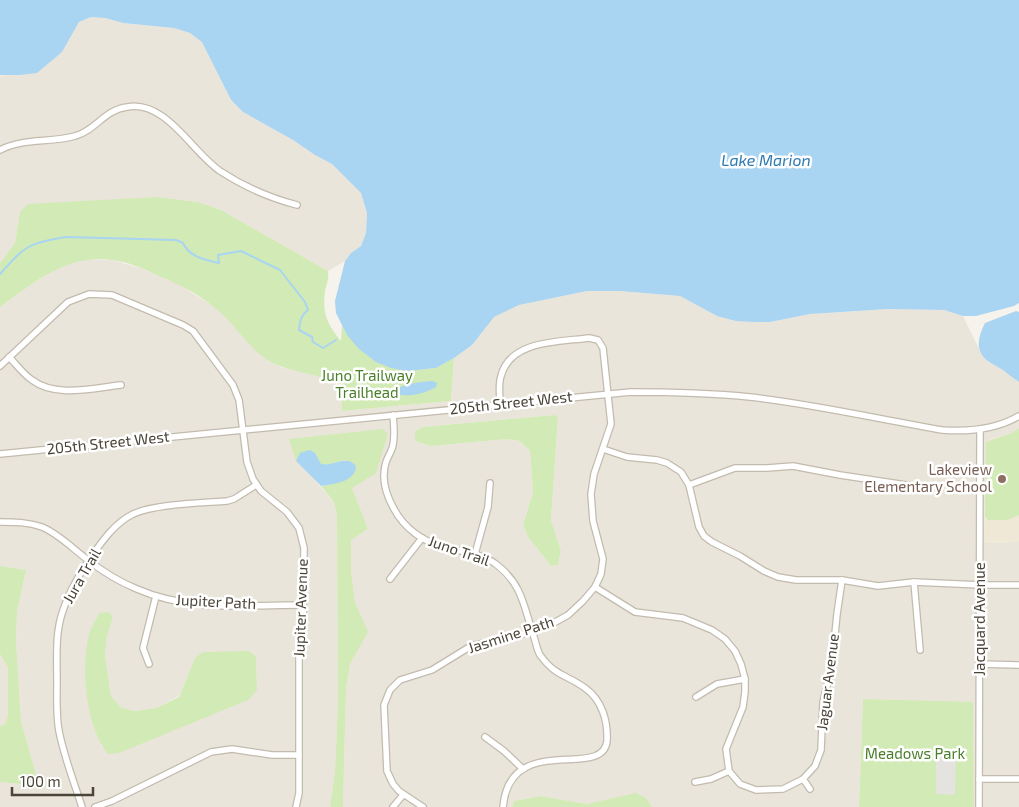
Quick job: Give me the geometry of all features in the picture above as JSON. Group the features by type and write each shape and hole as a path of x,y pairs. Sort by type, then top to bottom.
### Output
{"street":[{"path":"0,150 14,144 80,135 111,112 127,107 144,107 161,114 202,156 222,172 272,197 297,205"},
{"name":"Jupiter Avenue","path":"0,366 68,302 89,294 112,295 183,325 192,332 233,385 239,400 247,462 256,485 266,497 287,512 299,528 304,548 303,630 299,651 299,793 296,807"},
{"name":"Jasmine Path","path":"423,807 403,795 393,784 386,766 384,705 390,690 400,680 432,670 471,646 532,632 550,625 568,615 584,602 595,587 601,574 603,559 593,521 591,494 594,474 611,424 603,348 598,340 589,338 533,346 516,354 507,363 501,375 499,386 500,404"},
{"path":"9,357 32,380 50,389 65,391 121,385"},
{"name":"205th Street West","path":"0,454 608,393 705,393 750,397 961,432 980,430 1007,423 1019,416"},
{"name":"Juno Trail","path":"393,415 394,438 384,472 386,490 394,510 422,538 442,547 475,554 496,564 513,580 523,598 539,653 560,676 585,688 599,703 605,718 607,740 604,750 596,757 542,761 523,769"},
{"name":"Jacquard Avenue","path":"979,807 980,430"},
{"path":"603,449 627,457 667,463 681,472 689,485 699,527 704,536 764,571 778,577 796,580 842,580 878,586 914,582 1019,585"},
{"path":"689,485 735,468 793,466 926,488"},
{"path":"475,554 488,507 490,483"},
{"name":"Jura Trail","path":"82,807 58,728 57,644 66,602 88,561 113,528 134,514 154,508 227,501 256,485"},
{"name":"Jupiter Path","path":"0,522 30,523 46,528 60,537 88,561 120,581 156,596 178,602 201,604 303,605"},
{"path":"390,579 422,538"},
{"name":"Jaguar Avenue","path":"729,771 740,784 756,790 783,789 803,779 815,766 821,750 823,702 832,665 836,614 842,580"},
{"path":"914,582 920,650"},
{"path":"595,587 635,612 683,618 712,630 725,639 741,664 745,680 745,692 743,707 726,749 729,771 711,779 695,782"},
{"path":"149,664 142,648 156,596"},
{"path":"980,664 1019,665"},
{"path":"696,697 717,684 745,680"},
{"path":"485,737 504,751 523,769 509,784 503,807"},
{"path":"95,807 112,801 211,752 232,749 272,755 299,755"},
{"path":"803,779 810,789"},
{"path":"979,779 1019,779"},
{"path":"393,807 403,795"}],"shaded area":[{"path":"91,17 105,18 123,23 174,28 190,33 203,42 231,101 243,112 332,164 361,193 367,213 366,233 361,246 351,253 345,261 328,271 221,210 198,202 157,197 94,202 20,213 15,243 0,263 0,75 2,76 62,52 79,22"},
{"path":"87,259 113,260 143,269 178,284 215,307 265,358 283,368 329,378 342,384 342,411 451,401 454,358 472,345 493,317 519,305 587,291 620,291 680,296 717,316 755,322 770,322 810,314 888,309 944,310 963,316 982,355 989,363 1001,368 1019,382 1019,428 1012,433 990,439 986,442 984,543 1019,542 1019,807 974,807 973,703 863,699 859,807 652,807 646,798 586,804 540,796 514,801 512,807 343,807 346,689 350,664 367,632 355,602 351,571 351,540 368,529 352,488 308,474 334,502 337,515 338,702 335,771 330,807 0,807 0,782 31,785 37,778 21,721 16,640 17,612 26,570 0,566 0,307 27,287 60,267","holes":["555,415 558,419 551,520 561,551 558,565 551,566 528,537 523,525 533,492 530,451 520,441 506,439 431,446 415,441 415,431 423,427","99,613 113,618 107,636 105,655 111,696 122,708 135,711 156,708 179,696 195,659 249,651 256,656 257,690 102,747 86,657 90,632"]},
{"name":"Lakeview Elementary School","path":"1019,428 1019,542 984,543 986,442 989,439 1012,433"},
{"path":"0,654 8,668 8,715 5,724 0,726"},
{"path":"956,754 955,795 936,794 936,755"}],"green space":[{"name":"Juno Trailway Trailhead","path":"157,197 198,202 221,210 328,271 324,299 325,312 329,324 341,341 342,325 347,335 407,371 436,368 454,358 451,401 342,411 342,384 275,364 259,354 222,314 202,298 148,271 118,261 96,259 66,265 39,280 0,307 0,263 15,243 20,212 28,204"},
{"path":"555,415 558,418 551,520 561,551 558,565 551,566 528,537 523,525 533,492 530,451 520,441 507,439 431,446 415,441 415,431 423,427"},
{"name":"Lakeview Elementary School","path":"1019,428 1019,515 1007,520 988,520 985,516 986,442 1012,433"},
{"path":"383,429 388,434 376,473 352,488 368,529 351,540 351,571 355,602 368,632 350,664 346,689 343,807 330,807 335,771 338,702 337,515 334,502 321,486 343,481 353,463 345,460 325,465 321,464 316,457 300,453 296,461 289,439"},
{"path":"0,566 26,570 17,612 16,640 21,721 37,778 31,785 0,782 0,726 5,724 8,715 8,668 0,654"},
{"path":"109,612 113,618 107,636 105,655 111,696 122,708 135,711 156,708 179,697 195,658 203,652 249,651 256,656 257,690 248,700 119,753 108,754 100,742 90,713 85,680 85,663 91,629 99,613"},
{"name":"Meadows Park","path":"863,699 973,702 974,807 859,807"},
{"path":"636,793 646,798 652,807 512,807 514,801 540,796 587,804"}],"water":[{"name":"Lake Marion","path":"0,0 1019,0 1019,303 976,316 963,316 944,310 888,309 810,314 770,322 755,322 736,321 717,316 680,296 620,291 587,291 519,305 494,317 472,345 436,368 407,371 391,368 376,362 359,349 347,335 336,313 335,301 345,261 351,253 361,246 366,233 367,213 361,193 332,164 243,112 231,100 202,42 190,33 174,28 123,23 105,18 91,17 79,22 62,52 37,73 0,75"},
{"path":"1016,311 1019,312 1019,382 984,358 979,349 979,339 985,323"},
{"path":"432,381 437,383 436,387 427,391 412,395 397,394 396,389 400,387"},
{"path":"310,450 315,453 321,464 348,461 356,466 355,471 348,479 321,486 296,461 300,453"}],"waterway":[{"path":"0,274 28,247 43,241 66,237 176,240 183,243 189,252 194,255 219,263 218,255 241,251 280,270 305,302 308,310 301,318 299,330 312,337 313,342 323,348 336,340"}],"place":[{"name":"Lakeview Elementary School","path":"1002,479"}]}
